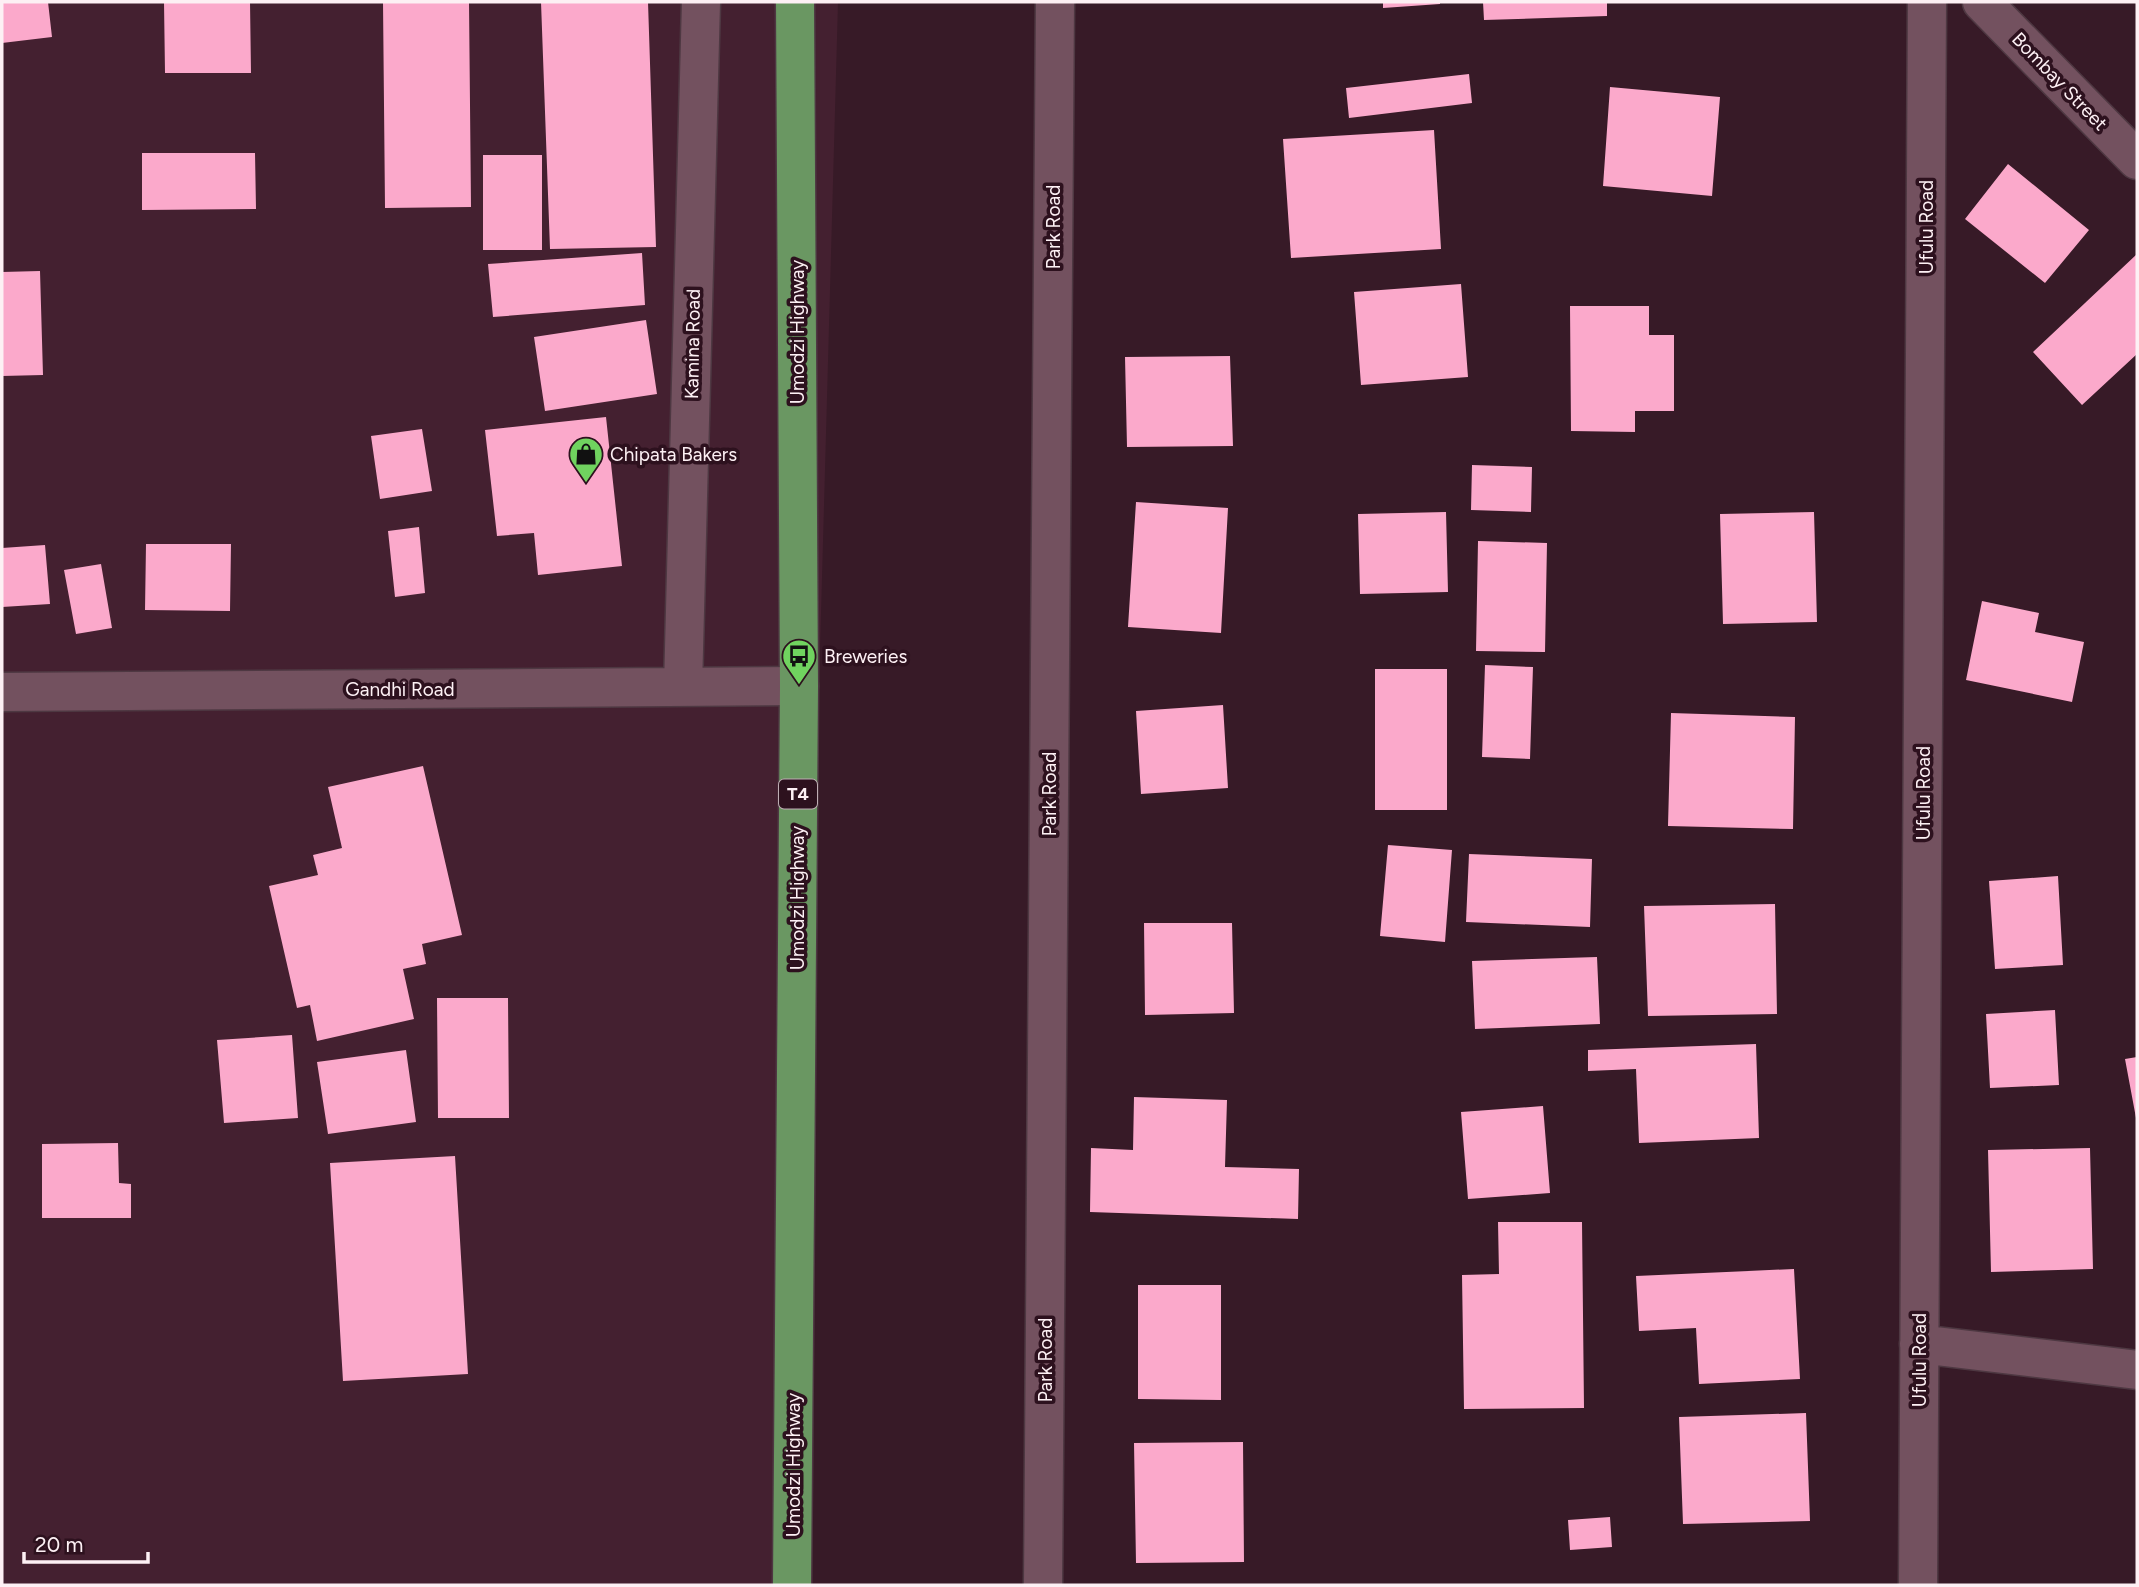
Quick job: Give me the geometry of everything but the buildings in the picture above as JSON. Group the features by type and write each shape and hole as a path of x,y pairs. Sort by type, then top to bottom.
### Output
{"highway":[{"name":"Umodzi Highway","path":"792,1585 799,686 795,2"}],"street":[{"name":"Kamina Road","path":"683,687 701,2"},
{"name":"Park Road","path":"1043,1585 1055,2"},
{"name":"Ufulu Road","path":"1918,1585 1927,2"},
{"name":"Bombay Street","path":"1982,2 2137,160"},
{"name":"Gandhi Road","path":"2,692 799,686"},
{"path":"1919,1344 2137,1370"}],"shaded area":[{"path":"2,2 838,2 794,1585 2,1585"}],"place":[{"name":"Chipata Bakers","path":"586,484"},
{"name":"Breweries","path":"799,686"}]}
